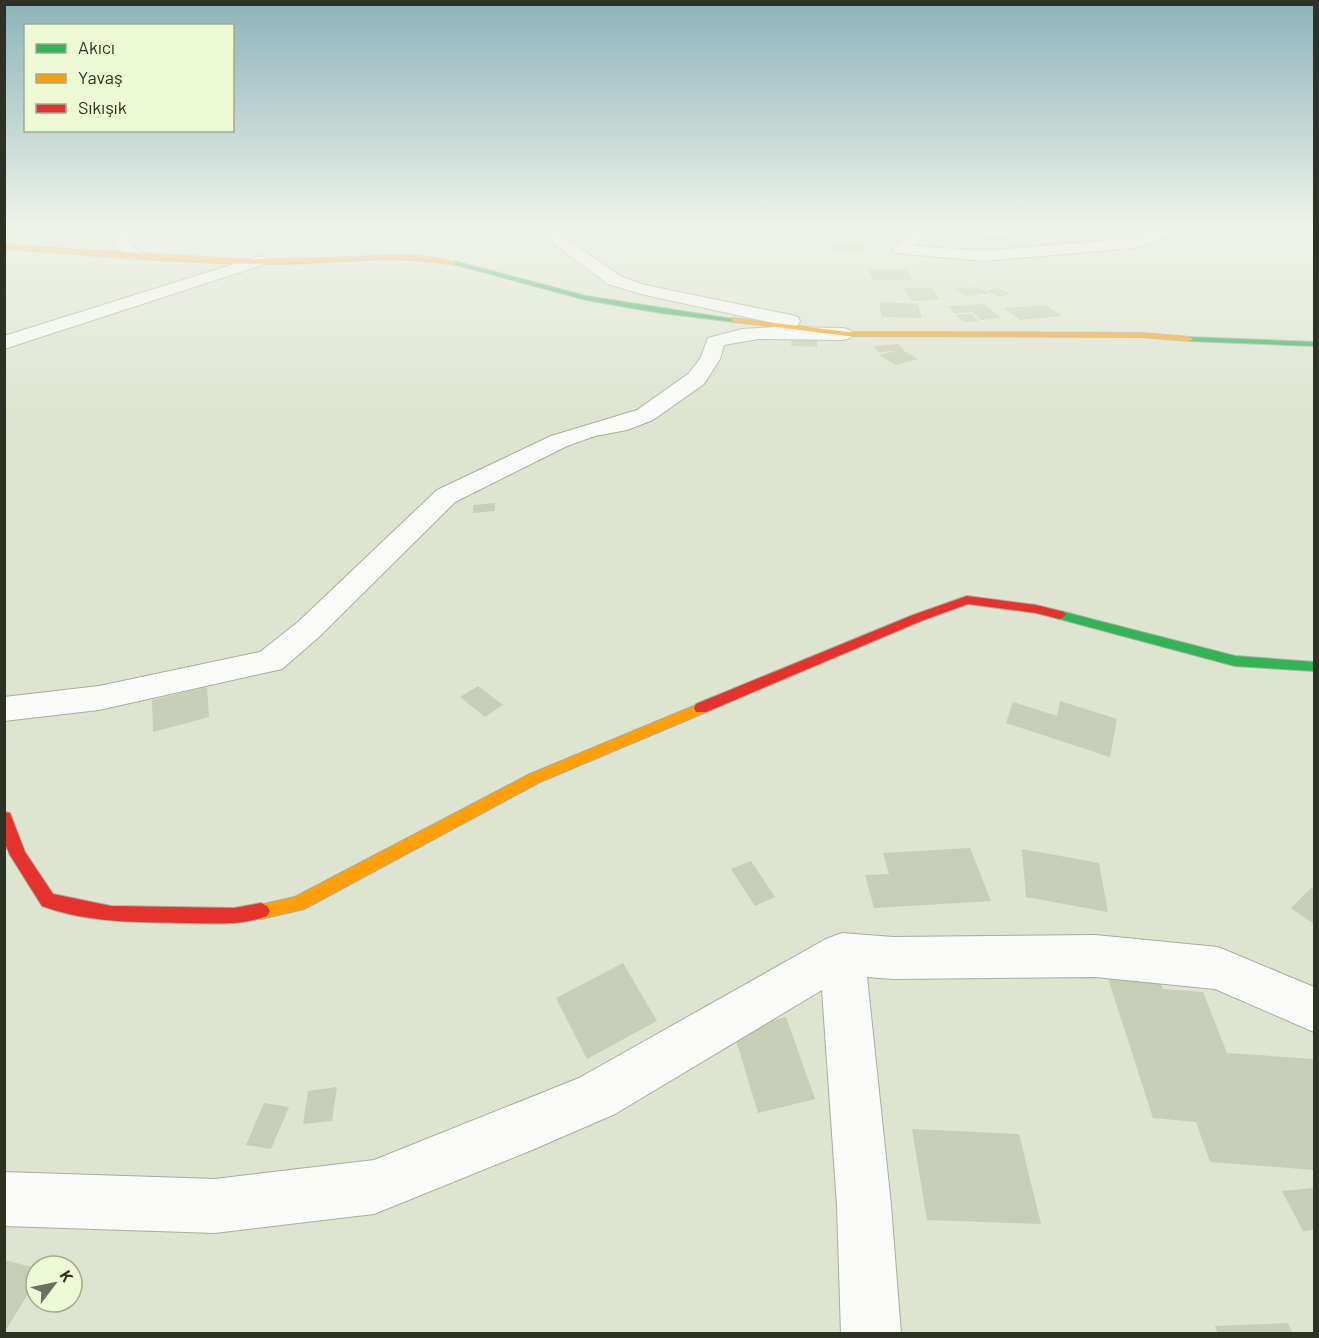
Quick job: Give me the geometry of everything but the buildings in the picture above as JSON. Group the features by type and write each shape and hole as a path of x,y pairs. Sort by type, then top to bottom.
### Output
{"street":[{"path":"4,343 171,289"},
{"path":"553,289 586,298 661,311 848,334"},
{"path":"643,289 848,334"},
{"path":"4,709 99,698 270,660 309,629 446,496 559,441 590,430 619,425 645,415 696,379 710,359 715,342 724,337 744,334 1142,335 1200,340 1314,344"},
{"path":"4,818 18,855 48,901 111,914 234,916 298,904 536,778 906,623 967,600 1036,609 1235,661 1314,667"},
{"path":"4,1199 215,1206 374,1187 514,1132 597,1096 842,954 893,958 1095,956 1218,968 1314,1010"},
{"path":"842,954 864,1205 871,1334"}],"traffic: fast":[{"path":"554,289 586,298 661,311 735,320"},
{"path":"1189,339 1314,344"},
{"path":"1060,615 1235,661 1314,667"}],"traffic: slow":[{"path":"735,320 848,334 1142,335 1189,339"},
{"path":"261,911 298,904 535,778 701,708"}],"traffic: jam":[{"path":"701,708 917,618 967,600 1036,609 1060,615"},
{"path":"4,818 18,855 48,901 111,914 234,916 261,911"}]}
